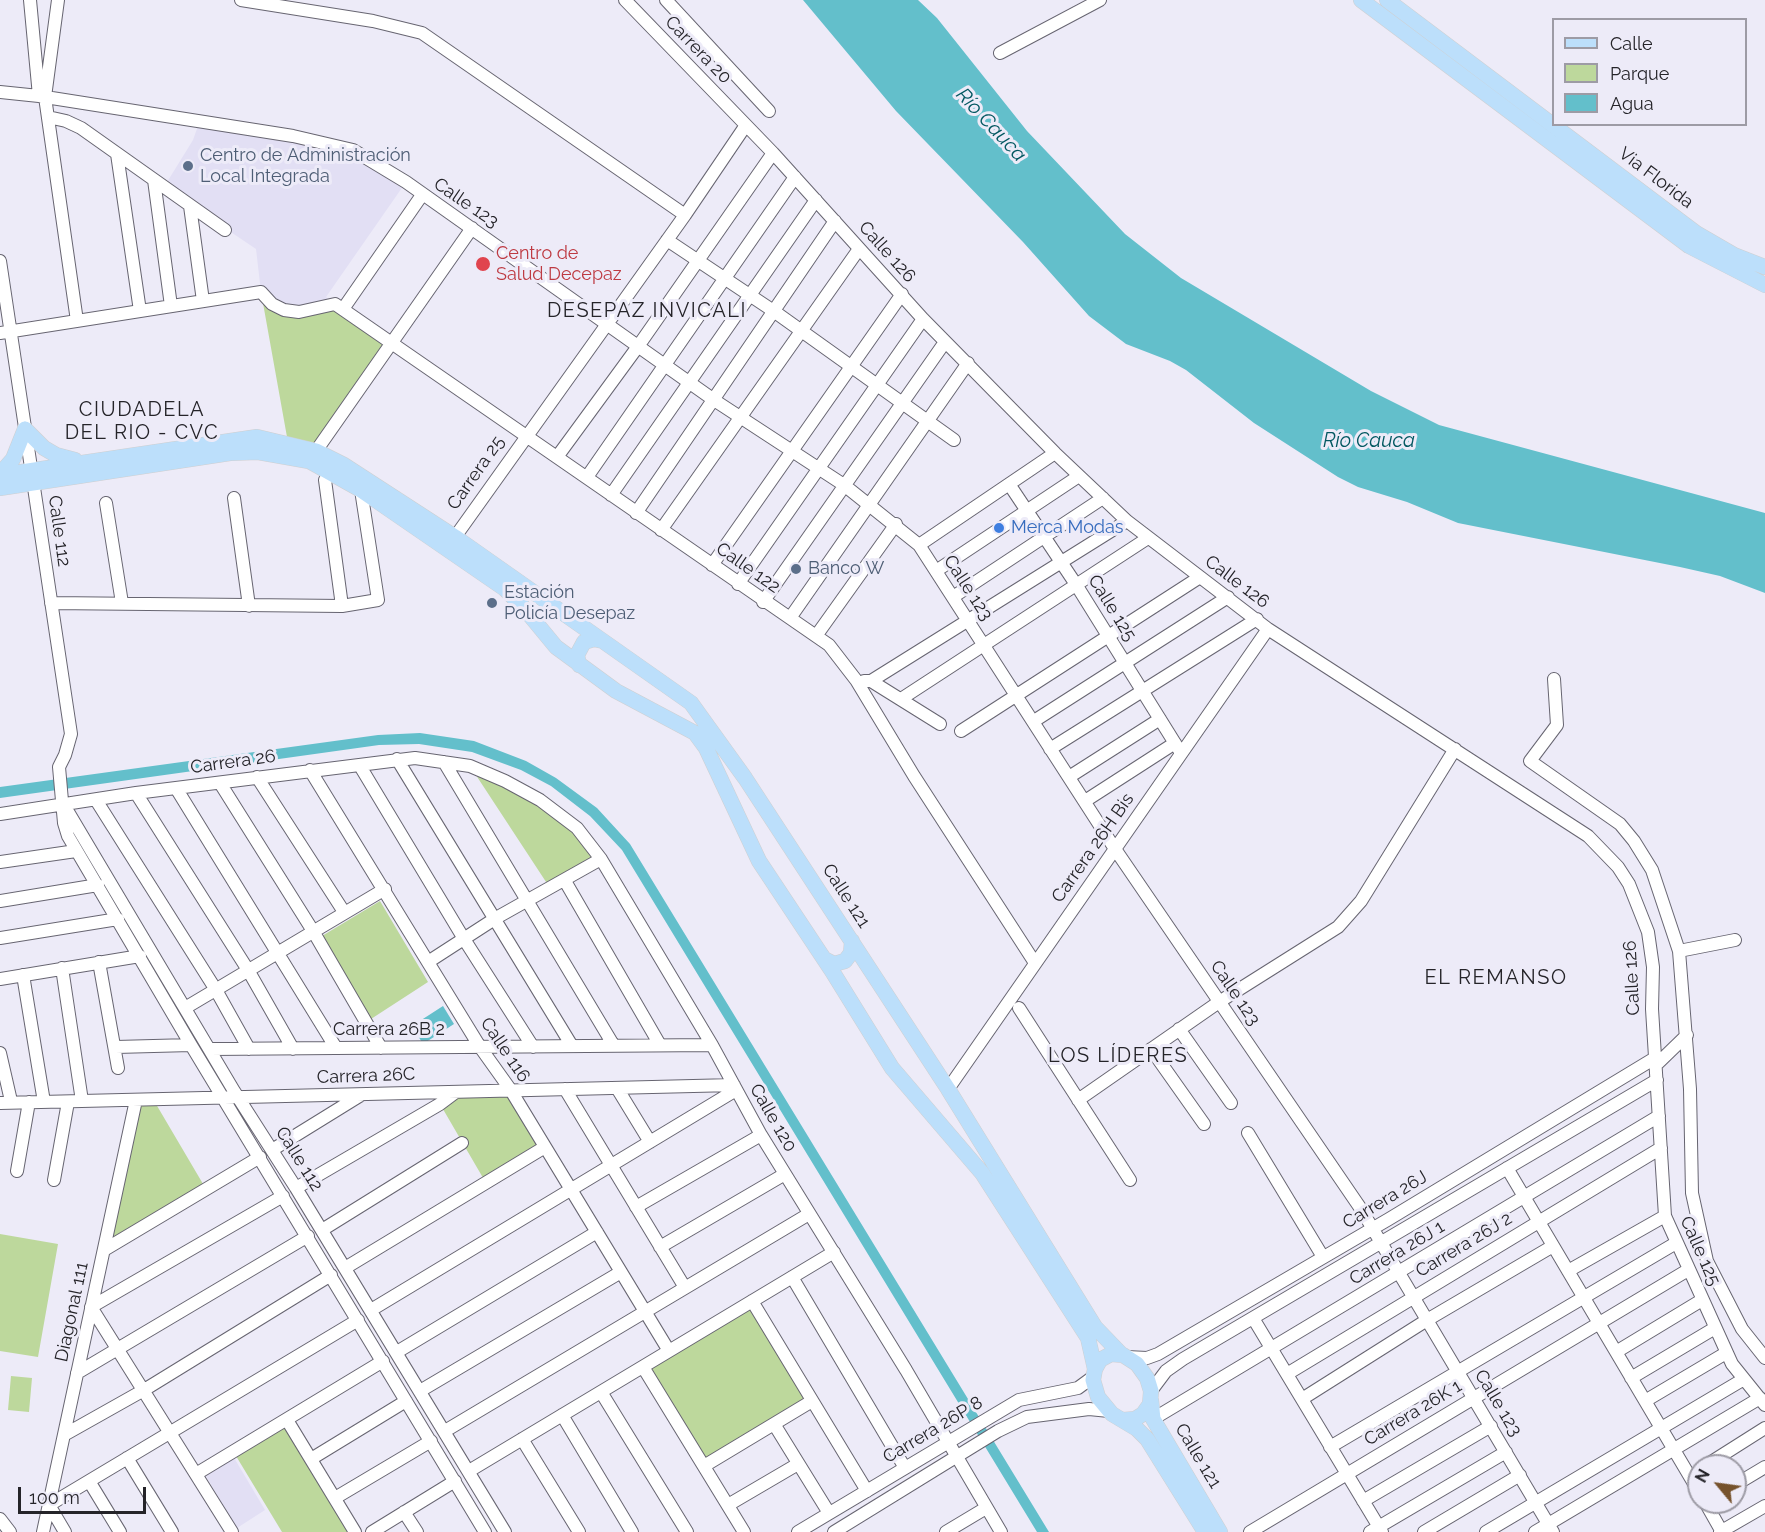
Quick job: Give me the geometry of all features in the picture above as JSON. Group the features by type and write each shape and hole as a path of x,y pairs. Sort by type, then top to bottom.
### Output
{"main road":[{"path":"1361,0 1689,246 1765,285"},
{"name":"Via Florida","path":"1387,0 1552,124"},
{"name":"Via Florida","path":"1554,126 1696,233 1734,255 1765,267"},
{"path":"0,475 13,459 25,429 44,448 56,455 84,461"},
{"name":"Carrera 25","path":"0,488 84,461 257,437 316,451 344,465 451,543"},
{"name":"Carrera 25","path":"0,475 32,477 201,456 258,452 309,461 451,543"},
{"path":"451,543 523,607 556,647 579,665 616,692 695,733 724,786 754,853 903,1084 948,1131 981,1173 1088,1338 1098,1397 1109,1411 1123,1420 1141,1416 1148,1408 1151,1394 1142,1369 1124,1356 1105,1356 1094,1373"},
{"name":"Calle 121","path":"451,543 603,640 691,703 746,778 948,1089 1095,1327 1124,1356"},
{"path":"579,665 579,650 584,642 594,639 603,640"},
{"path":"824,959 834,964 845,962 851,953 852,941"},
{"name":"Calle 121","path":"1151,1394 1153,1419 1220,1532"},
{"name":"Calle 121","path":"1123,1420 1147,1439 1205,1532"}],"street":[{"path":"30,0 42,96 48,117 77,321"},
{"path":"42,96 58,0"},
{"path":"242,0 395,25 422,33 686,214"},
{"name":"Carrera 20","path":"625,0 746,125"},
{"path":"666,0 770,111"},
{"path":"1000,53 1100,0"},
{"name":"Calle 123","path":"0,92 42,96 324,141 352,150 372,160 472,228 714,400 844,485 920,545 1115,849 1361,1209 1551,1528"},
{"path":"48,117 66,121 81,128 225,230"},
{"name":"Carrera 25","path":"451,543 686,214 746,125"},
{"name":"Calle 126","path":"746,125 945,342 1055,453 1127,521 1257,618 1268,629 1588,836 1618,867 1629,884 1648,932 1653,967 1656,1061"},
{"path":"557,458 699,261 773,153"},
{"path":"117,154 140,311"},
{"path":"587,477 795,177"},
{"path":"154,180 171,306"},
{"path":"5,332 261,292 272,304 284,310 299,312 339,306 422,195"},
{"path":"611,495 816,201"},
{"path":"190,206 203,301"},
{"path":"636,513 835,221"},
{"path":"316,451 472,228"},
{"path":"667,240 775,312 954,440"},
{"path":"661,530 859,249"},
{"name":"Calle 112","path":"0,261 5,332 25,429 71,734 66,755 59,767 64,823 76,850 191,1045 485,1532"},
{"path":"712,565 902,294"},
{"name":"Calle 122","path":"339,306 763,602 829,645 856,680 914,776 1035,963"},
{"path":"738,584 875,384 923,319"},
{"path":"763,602 945,342"},
{"path":"790,618 925,421 968,363"},
{"path":"920,545 1055,453"},
{"path":"936,571 1079,476"},
{"path":"325,480 342,606"},
{"name":"Calle 125","path":"1009,484 1077,586 1178,748"},
{"path":"51,603 342,606 378,600 362,490"},
{"path":"234,498 249,606"},
{"path":"953,597 1103,498"},
{"path":"106,503 122,603"},
{"path":"871,681 1127,521"},
{"path":"816,636 896,524"},
{"path":"901,699 1148,538"},
{"path":"961,731 1200,577"},
{"path":"1034,721 1228,597"},
{"path":"1050,749 1257,618"},
{"name":"Carrera 26H Bis","path":"948,1089 1115,849 1178,748 1268,629"},
{"path":"1554,679 1557,725 1530,761 1620,824 1652,870 1679,951 1687,1035 1692,1193 1707,1261 1742,1329 1765,1358"},
{"path":"856,680 871,681 940,724"},
{"path":"1069,777 1160,719"},
{"path":"1085,801 1178,748"},
{"path":"1078,1100 1179,1029 1338,927 1361,901 1455,748"},
{"name":"Carrera 26","path":"0,814 63,801 96,800 310,770 360,766 397,759 415,758 470,766"},
{"path":"397,759 572,1046"},
{"path":"444,762 614,1046"},
{"path":"360,766 464,939 533,1047"},
{"name":"Calle 120","path":"470,766 506,781 540,800 577,828 601,859 712,1045 761,1135 834,1252 1000,1532"},
{"name":"Calle 116","path":"310,770 480,1047 510,1089 669,1351"},
{"path":"257,777 344,912"},
{"path":"220,783 313,931 381,1048"},
{"path":"176,788 336,1048"},
{"path":"136,793 248,970 292,1049"},
{"path":"96,800 216,990 249,1049"},
{"name":"Calle 112","path":"63,801 238,1097 397,1352 505,1532"},
{"path":"0,862 76,850"},
{"path":"428,962 496,918 601,859"},
{"path":"565,881 660,1045"},
{"path":"0,901 98,885"},
{"path":"185,1008 385,889"},
{"path":"0,938 118,920"},
{"path":"1679,951 1735,940"},
{"path":"0,979 140,956"},
{"path":"99,962 118,1068"},
{"path":"62,968 82,1101"},
{"path":"23,975 44,1102"},
{"path":"1019,1008 1130,1180"},
{"path":"1179,1029 1231,1103"},
{"name":"Carrera 26J","path":"1124,1356 1153,1357 1625,1077 1656,1061 1687,1035"},
{"path":"116,1047 191,1045"},
{"name":"Carrera 26B 2","path":"210,1049 712,1045"},
{"path":"1151,1049 1204,1124"},
{"path":"0,1053 5,1102"},
{"name":"Calle 125","path":"1656,1061 1665,1216 1726,1353 1762,1402"},
{"path":"1625,1077 1632,1093"},
{"name":"Carrera 26J","path":"1151,1394 1166,1371 1657,1080"},
{"path":"617,1088 650,1142"},
{"path":"371,1310 570,1188 650,1142 735,1088"},
{"name":"Carrera 26C","path":"5,1102 510,1089 735,1088"},
{"path":"565,1089 684,1287"},
{"path":"296,1188 440,1104 456,1092"},
{"path":"272,1150 362,1094"},
{"name":"Diagonal 111","path":"43,1532 136,1100"},
{"path":"17,1171 29,1102"},
{"path":"54,1180 68,1102"},
{"name":"Carrera 26J 1","path":"1153,1419 1659,1116"},
{"path":"1248,1133 1323,1257"},
{"path":"636,1207 761,1135"},
{"path":"322,1230 462,1143"},
{"path":"345,1268 545,1147"},
{"name":"Carrera 26J 2","path":"1287,1374 1661,1148"},
{"path":"104,1250 260,1157"},
{"path":"1507,1167 1661,1428 1687,1465"},
{"path":"660,1247 785,1174"},
{"path":"232,1532 91,1307 283,1196"},
{"path":"1361,1209 1371,1216 1389,1219"},
{"path":"1355,1239 1361,1224 1361,1209"},
{"path":"445,1431 809,1214"},
{"path":"1568,1271 1665,1216"},
{"path":"397,1352 597,1232"},
{"path":"1391,1260 1390,1248 1398,1233"},
{"path":"77,1373 308,1236"},
{"path":"1330,1447 1676,1243"},
{"path":"1302,1400 1427,1320 1553,1246"},
{"path":"469,1470 834,1252"},
{"path":"1363,1253 1375,1252 1391,1260"},
{"name":"Carrera 26K 1","path":"1250,1532 1688,1270"},
{"path":"420,1391 621,1272"},
{"path":"64,1436 144,1390 331,1275"},
{"path":"792,1277 905,1468"},
{"path":"1616,1352 1702,1300"},
{"path":"752,1301 867,1491"},
{"path":"1253,1318 1347,1473 1377,1530 1506,1452"},
{"path":"65,1532 49,1505 358,1320"},
{"path":"1631,1378 1715,1328"},
{"path":"1645,1401 1726,1353"},
{"path":"196,1474 382,1361"},
{"path":"643,1367 744,1532"},
{"name":"Carrera 26P 8","path":"798,1532 1019,1400 1078,1388 1094,1373"},
{"path":"1486,1532 1744,1379"},
{"path":"601,1392 687,1532"},
{"path":"311,1459 406,1401"},
{"path":"704,1466 812,1401"},
{"path":"1535,1532 1551,1528 1674,1449 1762,1402"},
{"name":"Carrera 26P 8","path":"834,1532 998,1431 1027,1417 1089,1409 1109,1411"},
{"path":"562,1415 632,1532"},
{"path":"287,1420 355,1532"},
{"path":"774,1424 829,1513"},
{"path":"1363,1501 1491,1426"},
{"path":"1724,1454 1765,1428"},
{"path":"522,1439 579,1532"},
{"path":"335,1498 430,1441"},
{"path":"127,1458 172,1532"},
{"path":"728,1505 798,1464"},
{"path":"1747,1478 1765,1467"},
{"path":"1424,1532 1520,1475"},
{"path":"89,1481 120,1532"},
{"path":"372,1532 455,1481"},
{"path":"1712,1514 1722,1532 1765,1506"},
{"path":"946,1532 986,1508"},
{"path":"404,1512 417,1532"},
{"path":"0,1519 10,1532"}],"shaded area":[{"path":"199,123 324,141 406,182 326,297 335,304 299,312 261,292 256,249 164,187 193,140"},
{"path":"233,1456 265,1510 237,1528 204,1473"}],"green space":[{"path":"261,292 284,310 335,304 391,343 319,446 287,437"},
{"path":"470,766 540,800 601,859 550,888"},
{"path":"380,901 428,982 371,1019 322,936"},
{"path":"510,1089 545,1147 486,1183 440,1104 456,1092"},
{"path":"153,1099 206,1189 104,1250 136,1100"},
{"path":"0,1234 58,1244 38,1357 0,1351"},
{"path":"752,1301 812,1401 704,1466 643,1367"},
{"path":"11,1376 32,1378 29,1412 8,1410"},
{"path":"286,1426 349,1532 282,1532 236,1456"}],"water":[{"name":"Río Cauca","path":"803,0 918,0 937,18 1027,131 1125,234 1181,278 1371,391 1439,425 1765,513 1765,593 1720,576 1458,523 1407,502 1358,487 1338,477 1254,423 1186,370 1170,361 1126,344 1089,316 1023,242 896,111"},
{"path":"420,733 474,741 526,761 556,778 597,808 630,844 1049,1532 1037,1532 622,850 590,816 551,786 521,770 472,752 419,744 379,745 0,798 0,787 378,735"},
{"path":"443,1006 454,1024 423,1044 412,1026"}],"place":[{"name":"Centro de Administración Local Integrada","path":"188,166"},
{"name":"Centro de Salud Decepaz","path":"483,264"},
{"name":"Merca Modas","path":"999,528"},
{"name":"Banco W","path":"796,569"},
{"name":"Estación Policía Desepaz","path":"492,603"}],"district":[{"name":"DESEPAZ INVICALI","path":"647,311"},
{"name":"CIUDADELA DEL RIO - CVC","path":"142,422"},
{"name":"EL REMANSO","path":"1496,978"},
{"name":"LOS LÍDERES","path":"1118,1056"}]}
